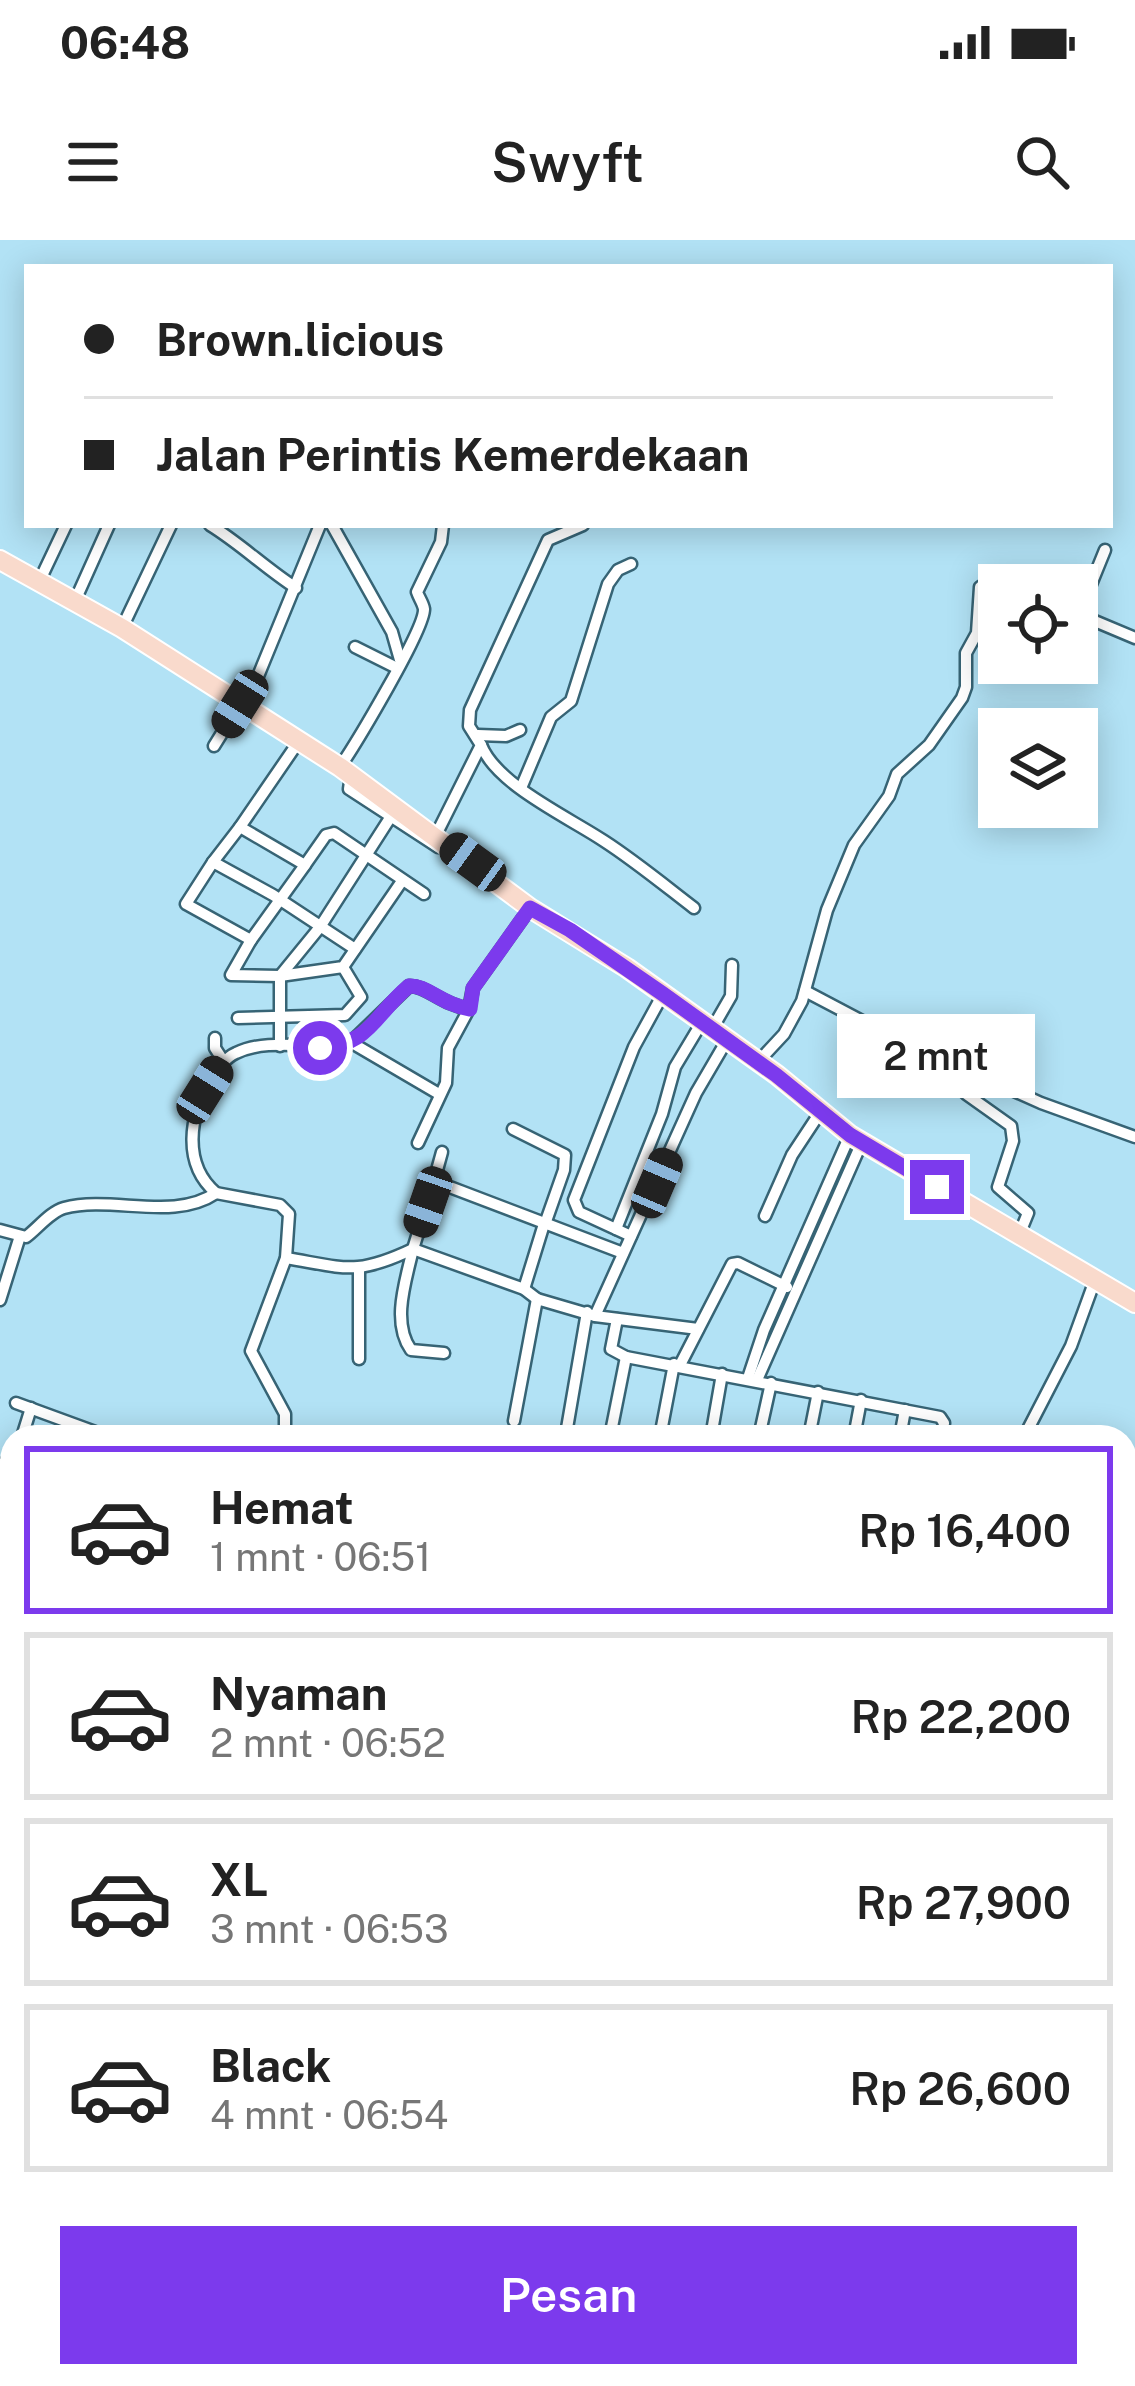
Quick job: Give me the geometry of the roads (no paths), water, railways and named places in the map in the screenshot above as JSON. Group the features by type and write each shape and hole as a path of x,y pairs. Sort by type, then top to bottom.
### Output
{"main road":[{"path":"0,560 122,628 345,771 394,812 442,840 530,908 663,994 856,1138 1135,1303"}],"street":[{"path":"38,582 65,528"},
{"path":"74,603 108,528"},
{"path":"122,628 170,528"},
{"path":"215,528 296,588"},
{"path":"214,746 243,706 319,528"},
{"path":"334,528 392,632 401,659"},
{"path":"345,771 424,612 417,592 441,542 443,528"},
{"path":"575,528 549,538 468,722 489,761 521,788 608,843 694,908"},
{"path":"1098,567 1105,550"},
{"path":"521,788 551,717 571,701 608,584 618,570 631,564"},
{"path":"758,1062 784,1034 805,991 842,868 889,796 897,774 956,711 966,687 966,652 977,633 978,618"},
{"path":"1098,622 1135,638"},
{"path":"356,647 401,659"},
{"path":"478,739 520,730"},
{"path":"442,840 478,739"},
{"path":"251,940 186,904 298,741"},
{"path":"280,1046 280,976 320,927 394,812"},
{"path":"240,826 305,866"},
{"path":"343,967 280,976 231,975 251,940 330,833 424,894"},
{"path":"213,862 355,949"},
{"path":"343,967 401,881"},
{"path":"418,1143 446,1081 449,1044 470,1009 473,988 530,908"},
{"path":"297,958 312,969"},
{"path":"568,1425 591,1314 696,1093 714,1031 731,996 732,965"},
{"path":"238,1018 342,1016 361,993 343,967"},
{"path":"285,1425 285,1414 251,1351 286,1258 286,1208 216,1193 203,1178 192,1126 205,1090 234,1053 352,1043 409,986 417,985 446,1005 470,1009"},
{"path":"805,991 1002,1085 1135,1137"},
{"path":"631,1236 579,1212 574,1200 634,1047 663,994"},
{"path":"616,1228 664,1108 675,1067 714,1031"},
{"path":"215,1038 224,1062"},
{"path":"352,1043 439,1094"},
{"path":"966,1094 1011,1126 1013,1141 998,1187 1028,1213 1018,1235"},
{"path":"765,1216 792,1156 821,1111"},
{"path":"513,1129 565,1155 564,1171 524,1289"},
{"path":"790,1288 808,1228 856,1138"},
{"path":"752,1379 790,1288 821,1234 856,1138"},
{"path":"442,1152 402,1304 405,1341 415,1351 444,1353"},
{"path":"434,1181 623,1252"},
{"path":"0,1230 27,1237 64,1208 161,1209 205,1200 216,1193"},
{"path":"808,1228 821,1234"},
{"path":"0,1300 20,1236"},
{"path":"286,1258 359,1270 413,1250 524,1289 536,1300 617,1319 698,1329"},
{"path":"663,1425 677,1365 733,1264 790,1288"},
{"path":"359,1270 359,1359"},
{"path":"1030,1425 1071,1346 1095,1280"},
{"path":"514,1421 536,1300"},
{"path":"617,1319 611,1349 626,1357 940,1417 942,1425"},
{"path":"612,1425 626,1357"},
{"path":"713,1425 722,1374"},
{"path":"762,1425 771,1383"},
{"path":"811,1425 818,1392"},
{"path":"856,1425 861,1400"},
{"path":"16,1403 83,1425"},
{"path":"26,1425 31,1408"},
{"path":"902,1425 905,1410"}]}
